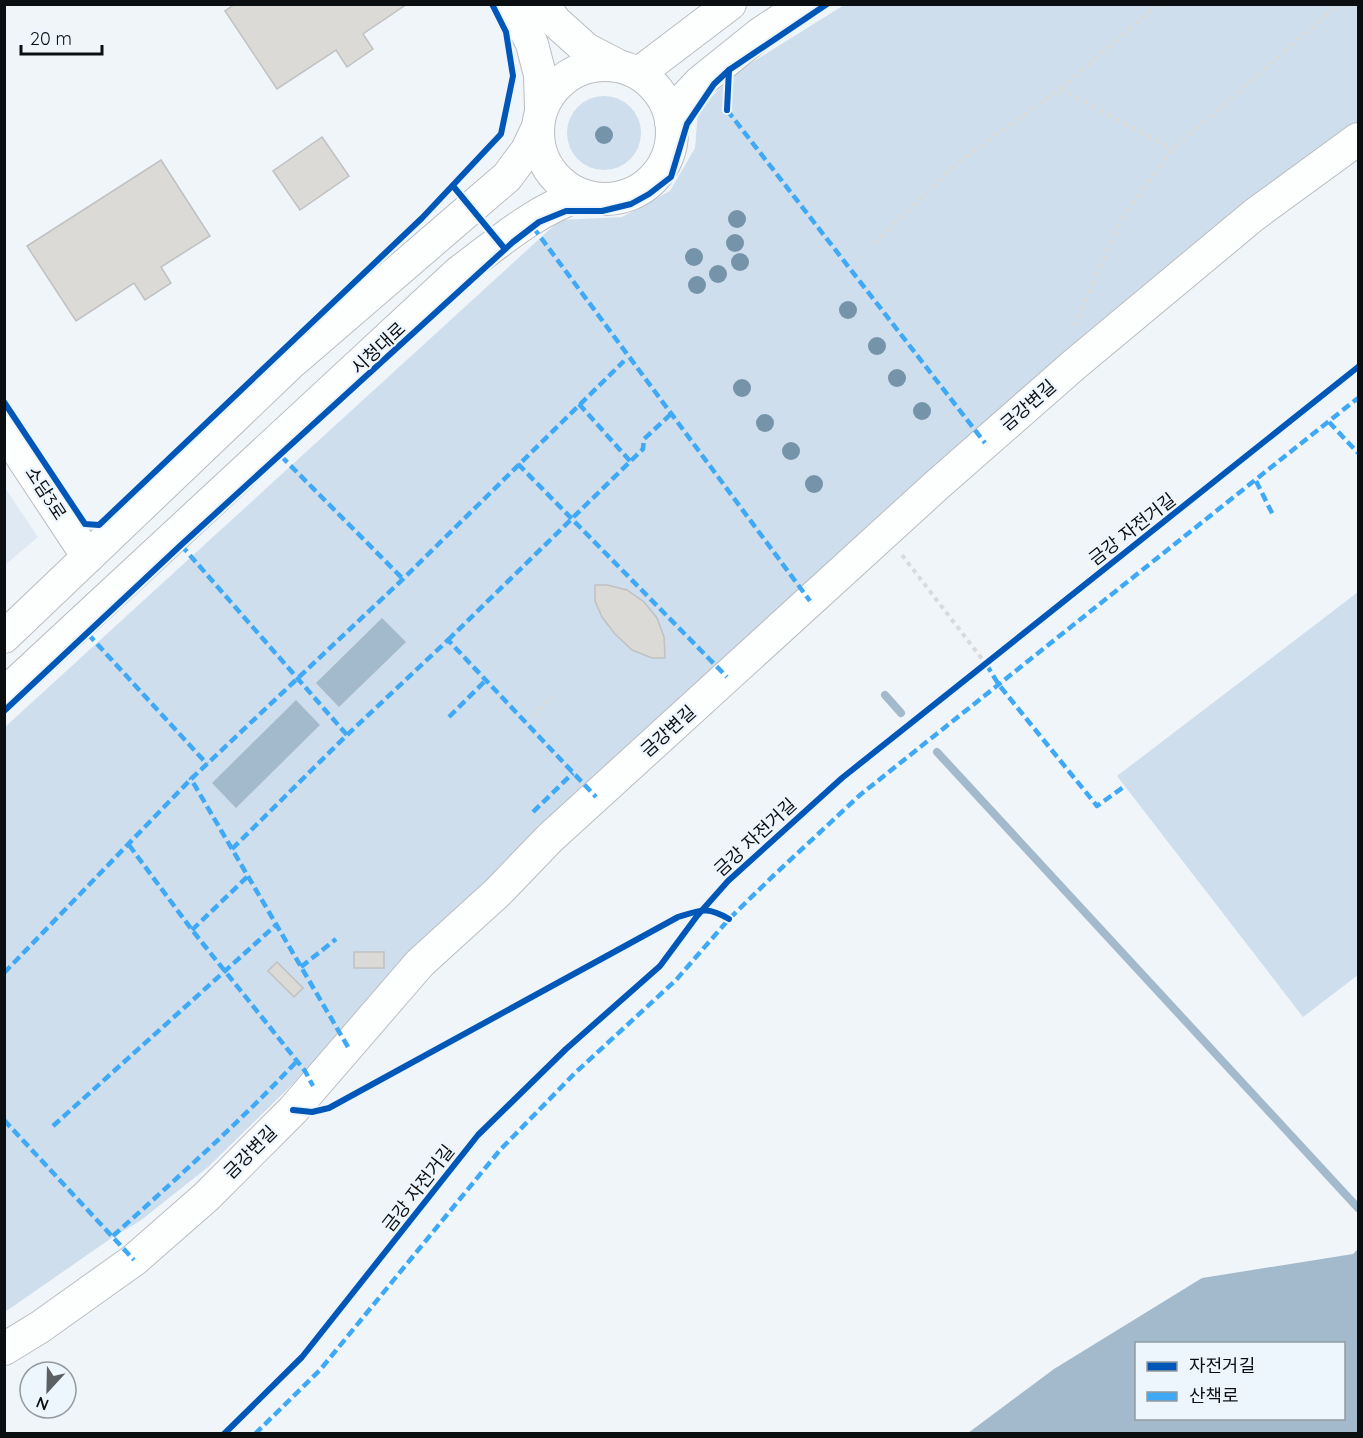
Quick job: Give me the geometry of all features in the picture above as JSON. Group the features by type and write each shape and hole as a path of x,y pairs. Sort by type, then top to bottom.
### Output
{"street":[{"path":"513,4 532,44 540,75 538,120 540,155 552,175 570,190 593,199 616,199 639,190 657,176 669,155 673,132 669,109 657,88 628,69 586,49 556,22 542,4"},
{"path":"4,637 292,362 507,177 527,150 552,87 570,73 593,65 628,69 730,4"},
{"path":"671,122 684,99 700,82 761,33 805,4"},
{"name":"금강변길","path":"4,1349 134,1260 206,1197 293,1110 420,963 498,892 550,838 885,533 1075,364 1254,215 1359,139"},
{"name":"시청대로","path":"4,694 459,272 528,220 559,202 581,195"},
{"name":"소담3로","path":"4,430 88,557"}],"path":[{"path":"874,244 957,163 1060,89 1159,4"},
{"path":"1067,334 1074,327 1122,218 1173,149 1339,4"},
{"path":"1060,89 1173,149"},
{"path":"885,533 986,664"},
{"path":"977,671 995,657"},
{"path":"526,723 553,696"}],"shaded area":[{"path":"844,5 1358,5 1358,130 363,1015 208,1167 140,1221 113,1237 5,1312 5,727 560,220 622,217 670,191 695,148 698,111 735,73"},
{"path":"604,96 625,102 635,112 641,133 635,154 625,164 604,170 583,164 573,154 567,133 573,112 583,102"},
{"path":"5,488 38,537 4,565"},
{"path":"1358,592 1358,975 1303,1017 1117,776"},
{"path":"382,618 406,642 339,707 316,683"},
{"path":"296,700 320,725 236,808 212,783"},
{"path":"1358,1249 1358,1433 968,1433 1054,1369 1202,1278 1353,1254"}],"building":[{"path":"235,4 407,4 363,34 373,49 347,67 336,50 277,89 225,11"},
{"path":"322,137 349,176 300,210 273,171"},
{"path":"161,160 210,236 161,267 171,283 145,300 134,283 76,321 27,246"},
{"path":"595,585 607,585 627,590 644,602 657,618 664,637 665,658 652,658 632,650 615,634 602,617 595,601"},
{"path":"354,952 384,952 384,968 354,968"},
{"path":"277,962 303,988 294,997 268,971"}],"waterway":[{"path":"885,695 901,713"},
{"path":"937,752 1358,1208"}],"marked path":[{"path":"727,110 985,443"},
{"path":"533,227 810,601"},
{"path":"348,1047 191,779 403,579 624,361"},
{"path":"255,1434 320,1370 500,1150 575,1073 676,980 729,919 773,876 860,795 1358,398"},
{"path":"579,404 630,461"},
{"path":"448,640 643,449 644,439 671,414"},
{"path":"1329,422 1358,453"},
{"path":"281,456 403,579"},
{"path":"518,464 727,677"},
{"path":"1256,481 1274,517"},
{"path":"181,545 347,735"},
{"path":"88,634 207,764"},
{"path":"232,849 347,735 448,640 596,797"},
{"path":"986,664 999,685 1097,806 1125,786"},
{"path":"449,717 486,680"},
{"path":"533,812 573,773"},
{"path":"4,973 191,779"},
{"path":"129,845 192,930 305,1071 313,1086"},
{"path":"192,930 248,876"},
{"path":"53,1126 276,925"},
{"path":"301,967 336,939"},
{"path":"113,1236 230,1129 297,1061"},
{"path":"4,1120 134,1260"}],"cycle path":[{"path":"4,402 85,524 99,525 422,218 501,134 513,76 506,32 492,4"},
{"path":"727,110 729,70 827,4"},
{"path":"4,711 181,545 513,242 539,222 566,211 602,211 631,204 671,177 687,124 714,84 729,70"},
{"path":"453,186 505,249"},
{"name":"금강 자전거길","path":"224,1434 302,1357 478,1135 566,1049 660,966 697,916 728,881 842,778 1358,367"},
{"path":"293,1110 312,1112 329,1108 678,917 709,911 729,919"}]}
